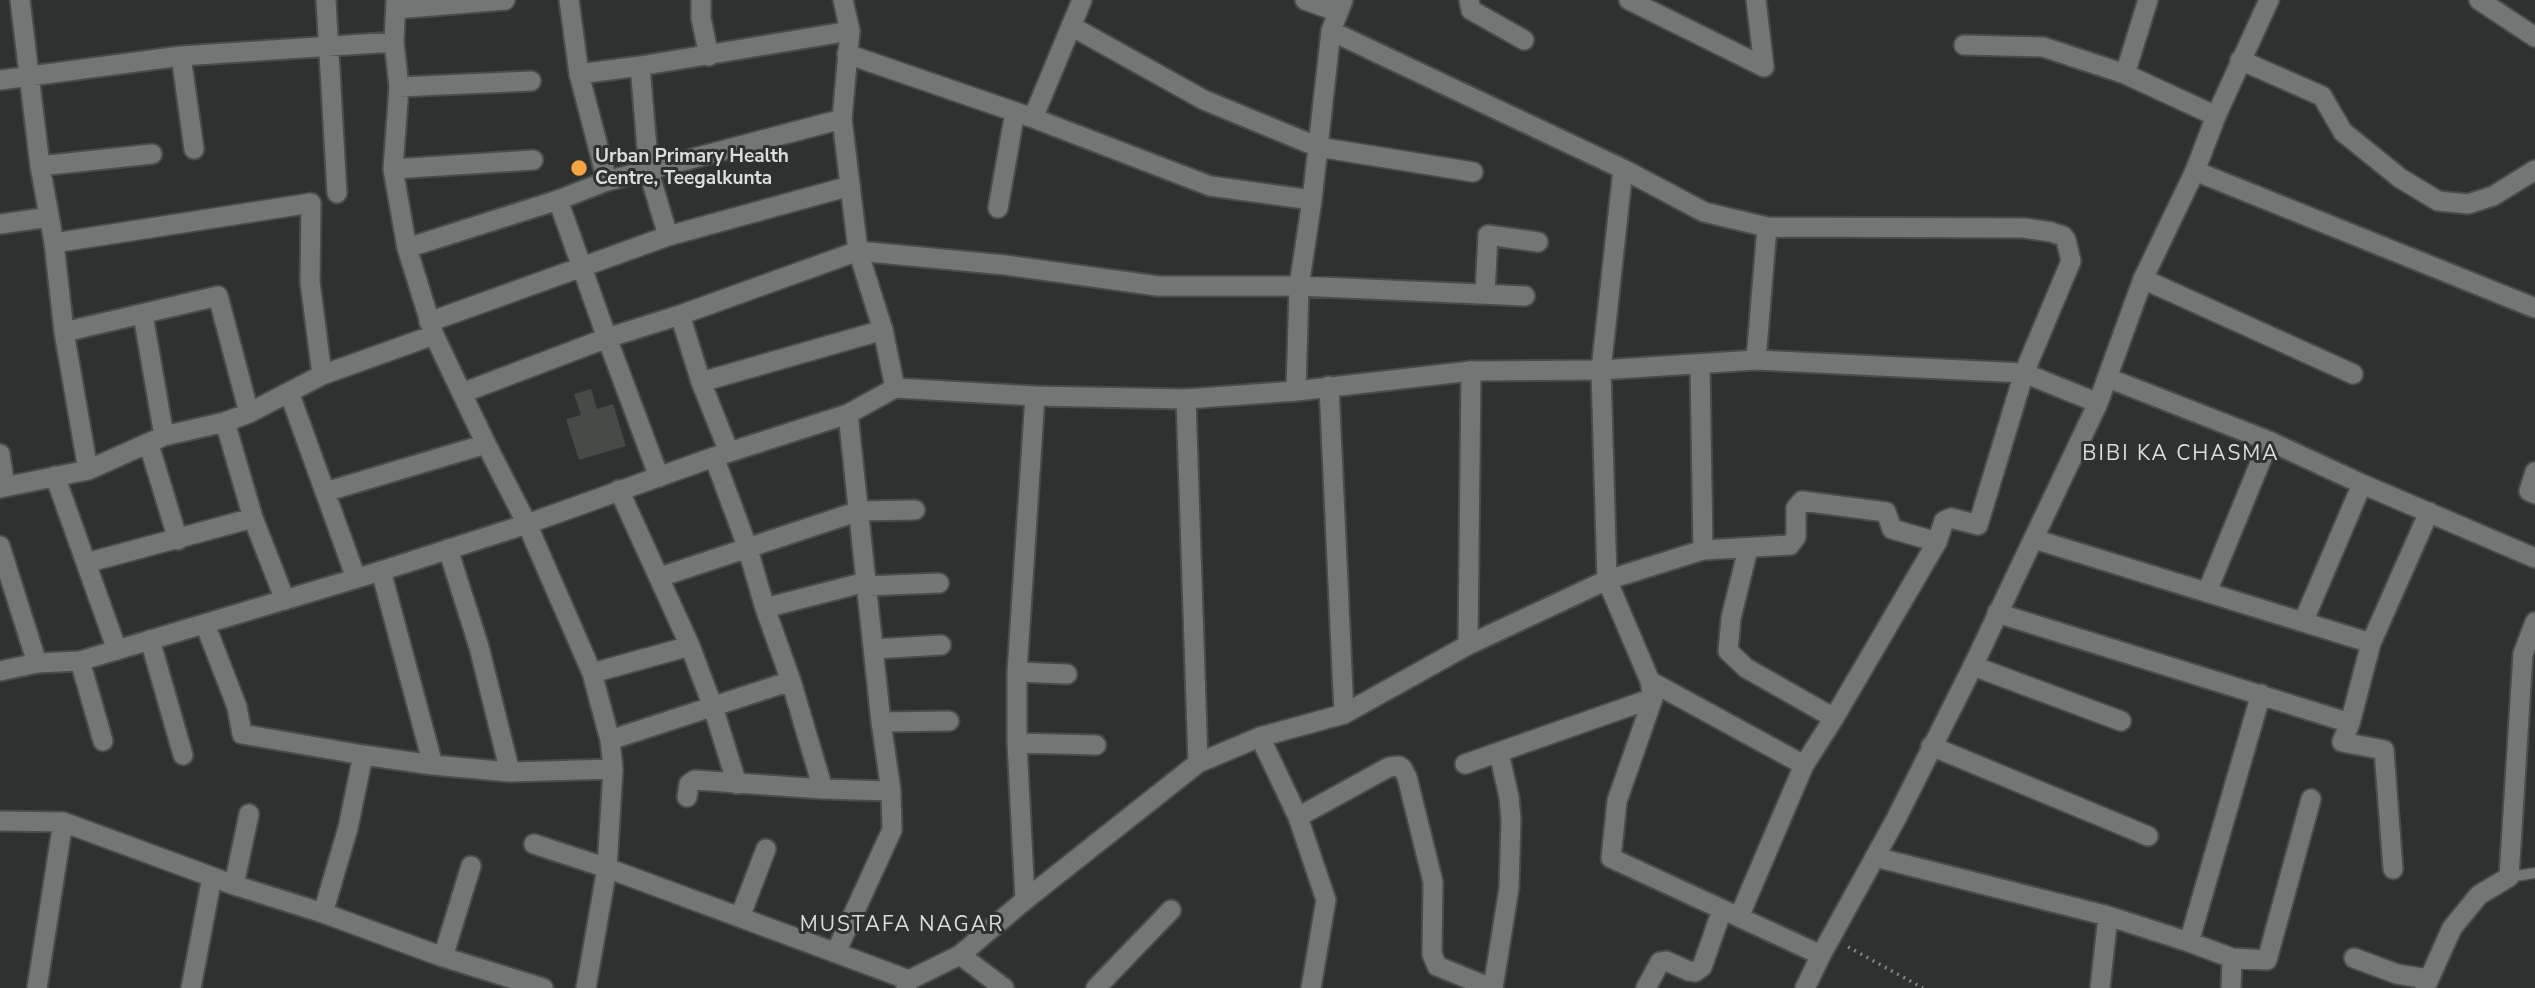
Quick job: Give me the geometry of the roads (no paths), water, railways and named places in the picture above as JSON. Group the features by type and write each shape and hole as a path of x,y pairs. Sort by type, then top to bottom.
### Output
{"street":[{"path":"20,0 64,332 89,470"},
{"path":"326,0 337,193"},
{"path":"505,0 396,5 394,43 399,87 393,169 407,248 431,328 527,524 592,673 610,740 613,769 607,868 586,988"},
{"path":"569,0 579,74 607,181"},
{"path":"701,0 701,18 709,56"},
{"path":"843,0 850,31 842,119 858,251 883,330 895,388"},
{"path":"998,208 1024,115 1082,0"},
{"path":"1296,391 1299,286 1312,201 1331,31 1341,6 1305,0"},
{"path":"1469,0 1471,10 1524,40"},
{"path":"1629,0 1764,67 1756,0"},
{"path":"2125,74 2148,0"},
{"path":"1805,988 1973,666 2034,540 2098,403 2143,279 2195,172 2216,116 2269,0"},
{"path":"2479,0 2535,37"},
{"path":"1071,26 1204,100 1318,147 1473,172"},
{"path":"579,74 709,56 850,31"},
{"path":"1331,31 1623,169 1704,212 1766,227 2024,228 2063,236 2071,261 2024,373 1978,525 1951,518 1944,521 1937,542 1834,719 1804,765 1702,967 1695,972 1666,961 1660,962 1646,988"},
{"path":"0,80 181,56 394,43"},
{"path":"1964,45 2043,47 2125,74 2216,116"},
{"path":"847,54 1024,115 1210,186 1312,201"},
{"path":"181,56 194,149"},
{"path":"2241,60 2322,96 2343,132 2400,178 2438,201 2468,204 2493,196 2535,170"},
{"path":"640,66 649,172 668,236"},
{"path":"399,87 531,81"},
{"path":"407,248 558,200 607,181 842,119"},
{"path":"40,166 152,154"},
{"path":"393,169 533,160"},
{"path":"1623,169 1601,370 1606,580 1651,689 1617,801 1611,858 1821,955"},
{"path":"2195,172 2535,308"},
{"path":"0,454 2,488 89,470 157,441 249,413 322,375 582,268 668,236 850,186"},
{"path":"558,200 659,477"},
{"path":"54,243 311,202 310,282 322,375"},
{"path":"0,224 49,218"},
{"path":"1756,360 1766,227"},
{"path":"1485,294 1488,235 1538,242"},
{"path":"462,393 607,338 680,315 858,251 1005,265 1158,286 1299,286 1525,296"},
{"path":"2143,279 2353,374"},
{"path":"64,332 218,296 249,413"},
{"path":"143,315 157,441 177,540"},
{"path":"680,315 765,608 791,681 823,789"},
{"path":"701,382 883,330"},
{"path":"0,671 37,663 80,662 356,579 527,524 721,455 848,414 895,388 1035,396 1186,399 1296,391 1471,371 1601,370 1756,360 2024,373 2098,403"},
{"path":"1700,364 1703,550"},
{"path":"1468,645 1471,371"},
{"path":"2108,378 2269,440 2362,484 2535,558"},
{"path":"1329,386 1344,713"},
{"path":"289,391 356,579"},
{"path":"1025,900 1017,743 1017,672 1035,396"},
{"path":"1186,399 1198,763"},
{"path":"836,952 892,830 891,791 881,722 848,414"},
{"path":"225,422 253,518 285,600"},
{"path":"2207,592 2269,440"},
{"path":"325,492 486,444"},
{"path":"2535,472 2529,491 2535,494"},
{"path":"55,476 117,650"},
{"path":"2304,620 2362,484"},
{"path":"619,490 690,646 713,706 737,784"},
{"path":"534,844 836,952 908,984 960,955 1198,763 1260,737 1344,713 1468,645 1606,580 1703,550 1790,545 1794,542 1796,508 1802,501 1886,512 1892,529 1937,542"},
{"path":"660,577 859,511 915,510"},
{"path":"2393,869 2384,750 2342,742 2350,723 2371,643 2429,512"},
{"path":"86,563 253,518"},
{"path":"2034,540 2304,620 2371,643"},
{"path":"0,546 37,663"},
{"path":"448,549 479,648 510,772"},
{"path":"1748,549 1731,618 1728,651 1746,668 1834,719"},
{"path":"381,571 433,765"},
{"path":"765,608 866,584 939,583"},
{"path":"1997,613 2350,723"},
{"path":"2354,958 2427,984 2452,928 2479,895 2510,877 2524,653 2535,622"},
{"path":"205,624 237,707 242,734 433,765 510,772 613,769"},
{"path":"150,640 183,755"},
{"path":"874,649 941,645"},
{"path":"592,673 690,646"},
{"path":"80,662 103,741"},
{"path":"1973,666 2121,721"},
{"path":"1017,672 1067,674"},
{"path":"610,740 791,681"},
{"path":"1465,764 1499,753 1651,689 1804,765"},
{"path":"2189,942 2261,694"},
{"path":"881,722 949,721"},
{"path":"1260,737 1298,817 1326,900 1311,988"},
{"path":"1017,743 1096,745"},
{"path":"1931,746 2148,836"},
{"path":"1298,817 1390,767 1402,768 1407,777 1433,882 1432,954 1437,966 1471,985 1492,988 1508,888 1511,820 1499,753"},
{"path":"323,913 348,828 363,755"},
{"path":"687,797 690,784 695,780 891,791"},
{"path":"1875,857 2108,916 2232,958 2267,960 2311,799"},
{"path":"234,885 249,814"},
{"path":"0,821 63,822 234,885 323,913 443,957 543,988"},
{"path":"37,988 63,822"},
{"path":"740,917 766,849"},
{"path":"443,957 471,866"},
{"path":"191,988 212,877"},
{"path":"1096,988 1171,910"},
{"path":"2100,988 2108,916"},
{"path":"960,955 1004,988"},
{"path":"2231,988 2232,958"}],"lane":[{"path":"2510,877 2535,873"}],"place":[{"name":"Urban Primary Health Centre, Teegalkunta","path":"579,168"}],"district":[{"name":"BIBI KA CHASMA","path":"2181,455"},
{"name":"MUSTAFA NAGAR","path":"902,926"}]}
